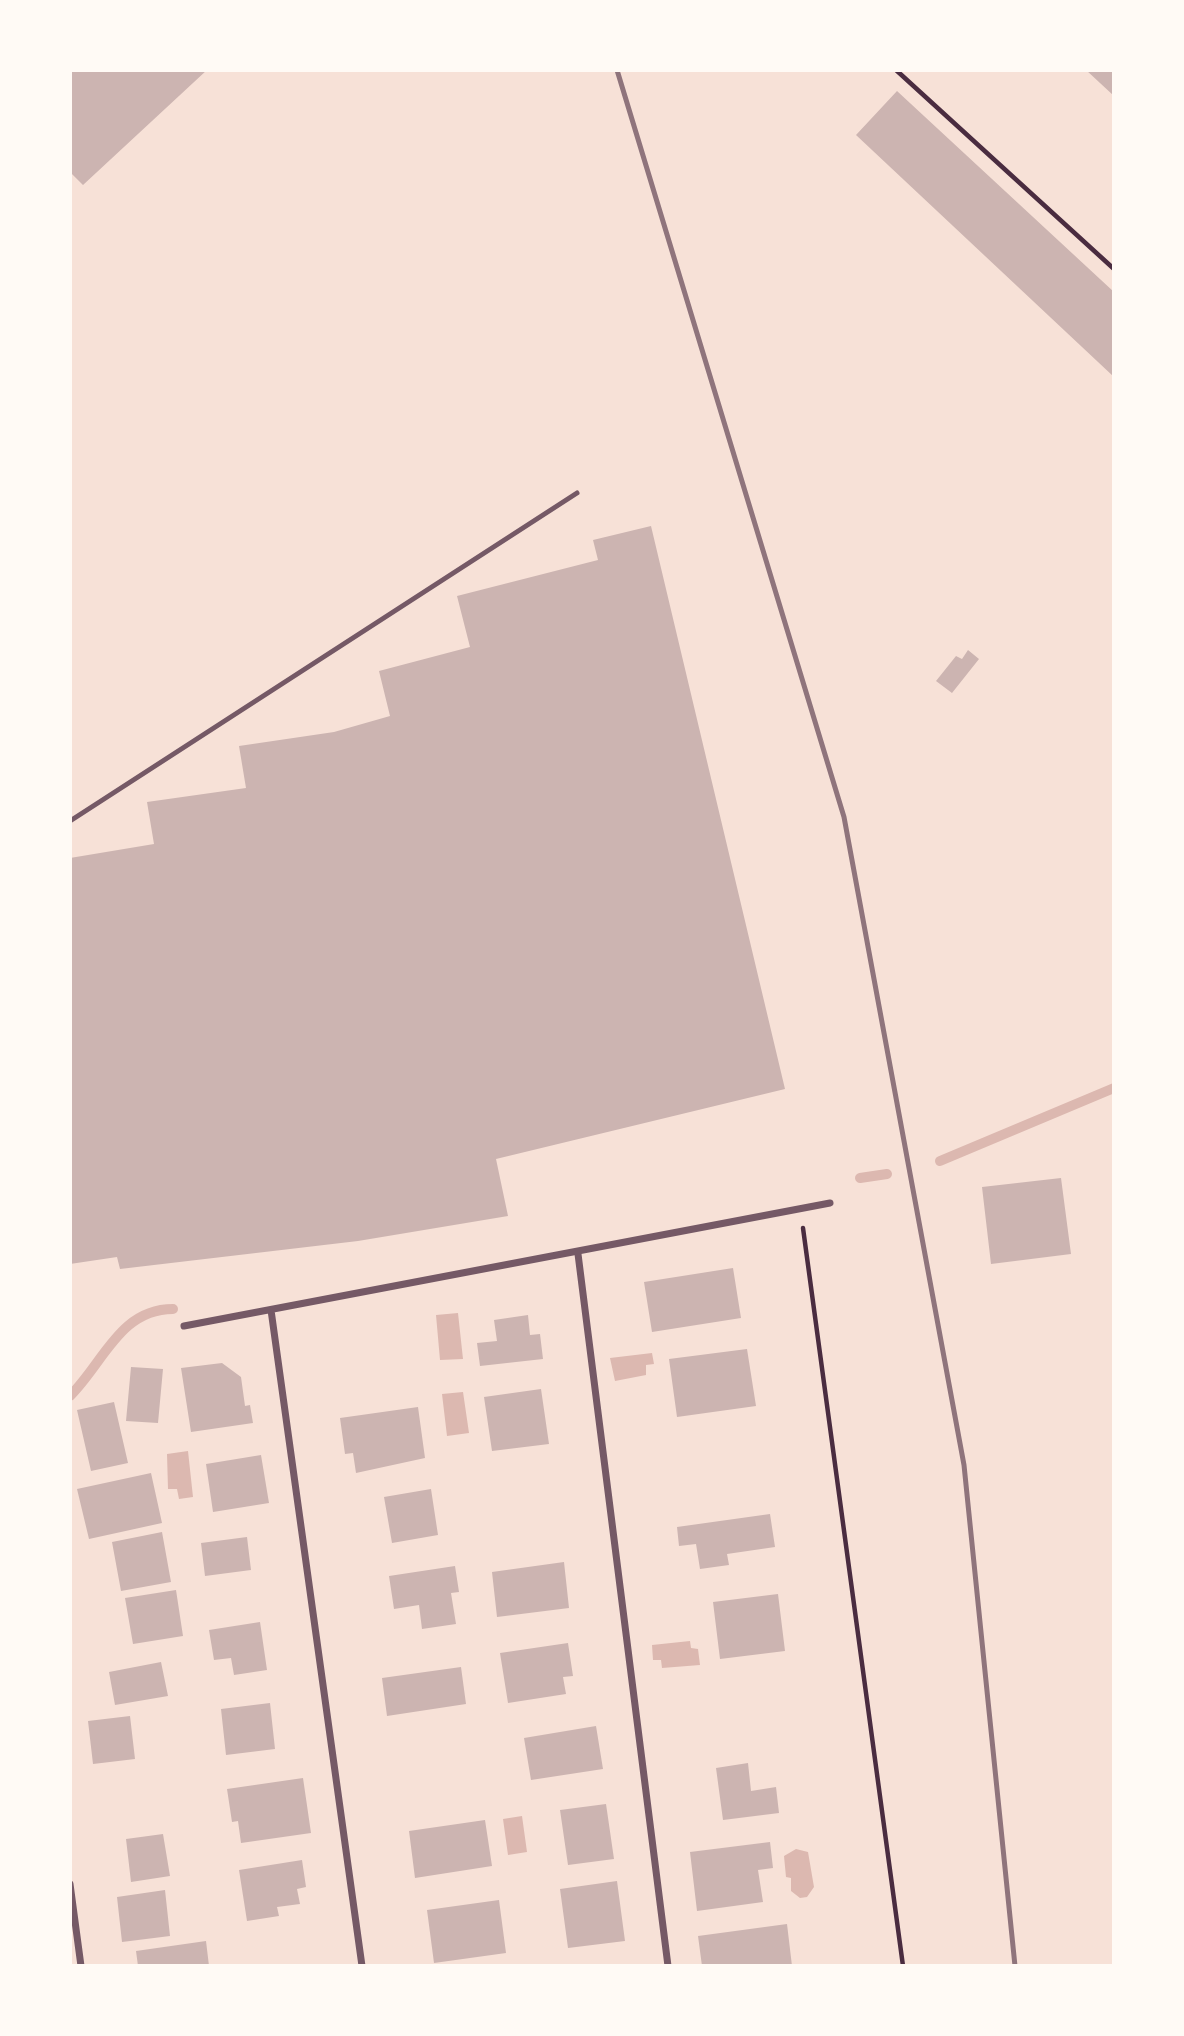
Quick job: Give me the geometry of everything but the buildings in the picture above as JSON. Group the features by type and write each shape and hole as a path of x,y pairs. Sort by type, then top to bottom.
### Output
{"street":[{"path":"184,1326 578,1254 830,1203"},
{"path":"578,1254 668,1966"},
{"path":"271,1310 362,1966"},
{"path":"70,1884 81,1966"}],"lane":[{"path":"70,821 577,493"}],"path":[{"path":"896,70 1114,269"},
{"path":"803,1227 903,1966"}],"shaded area":[{"path":"458,1313 463,1359 440,1360 436,1315"},
{"path":"652,1353 654,1364 646,1365 646,1375 615,1381 610,1358"},
{"path":"463,1392 469,1433 447,1436 442,1394"},
{"path":"188,1451 193,1497 179,1499 177,1489 168,1489 167,1454"},
{"path":"690,1641 691,1648 698,1649 700,1665 662,1668 661,1660 653,1660 652,1645"},
{"path":"522,1816 527,1852 508,1855 503,1819"},
{"path":"796,1849 808,1852 814,1887 807,1897 800,1898 791,1891 791,1878 786,1877 784,1856"}],"waterway":[{"path":"940,1161 1114,1088"},
{"path":"860,1178 887,1174"},
{"path":"70,1396 126,1328 155,1311 173,1309"}],"railway":[{"path":"617,70 844,817 964,1465 1015,1966"}]}
